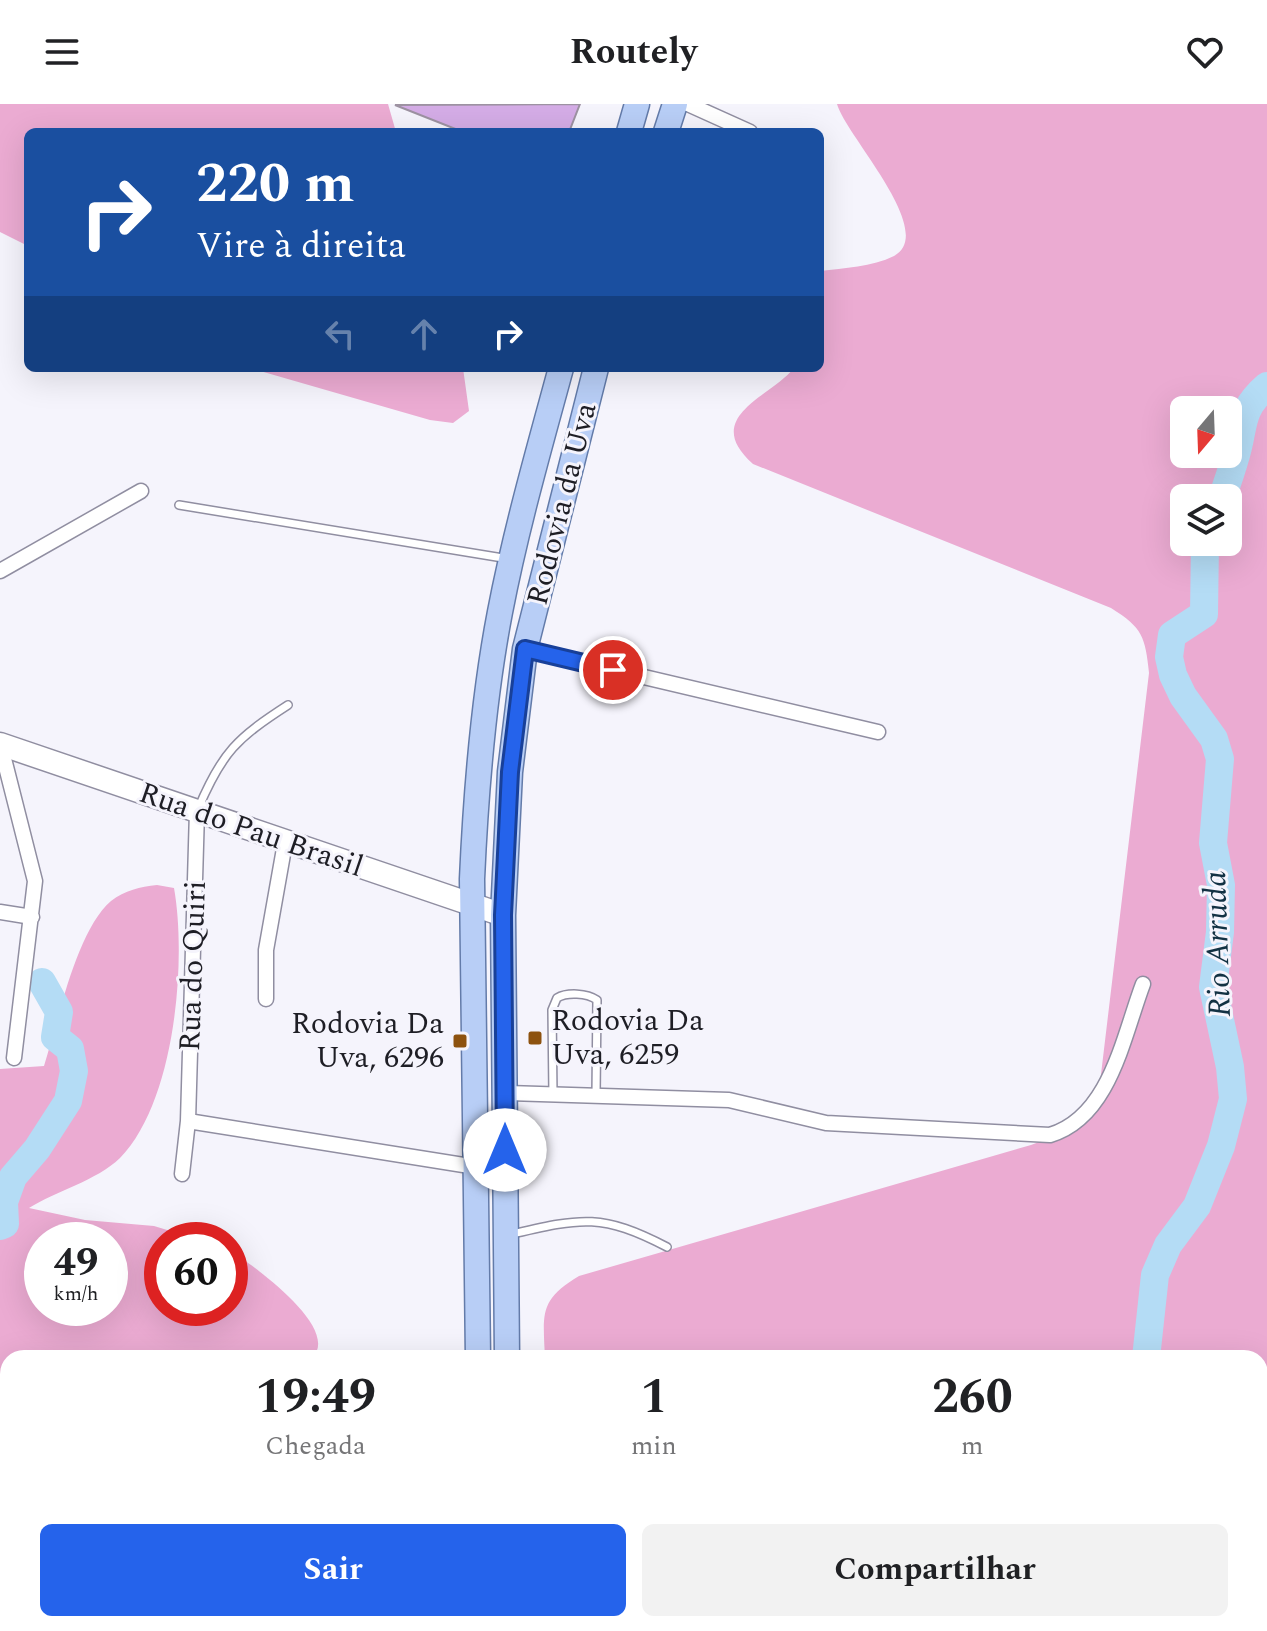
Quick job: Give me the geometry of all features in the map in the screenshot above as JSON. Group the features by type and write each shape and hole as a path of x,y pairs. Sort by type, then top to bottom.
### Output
{"main road":[{"path":"630,128 636,104"},
{"path":"667,128 675,104"},
{"name":"Rodovia da Uva","path":"478,1350 475,812 484,717 511,560 560,372"},
{"name":"Rodovia da Uva","path":"507,1350 503,915 510,772 525,649 595,372"}],"street":[{"path":"688,104 741,128"},
{"path":"0,571 141,491"},
{"path":"525,649 878,732"},
{"path":"0,744 35,881 14,1058"},
{"name":"Rua do Pau Brasil","path":"0,744 503,915"},
{"name":"Rua do Quiri","path":"182,1174 188,1121 197,811"},
{"path":"266,999 266,950 285,843"},
{"path":"0,912 32,917"},
{"path":"505,1093 729,1100 826,1123 1050,1135 1068,1130 1090,1111 1104,1088 1143,984"},
{"path":"188,1121 476,1167"}],"lane":[{"path":"179,505 511,560"},
{"path":"197,811 219,763 244,733 288,705"},
{"path":"553,1095 552,1010 557,998 563,994 591,996 597,1000 596,1096"},
{"path":"506,1235 570,1220 596,1219 637,1231 667,1247"}],"shaded area":[{"path":"0,104 388,104 395,128 24,128 24,244 0,232"},
{"path":"837,104 1267,104 1267,1350 545,1350 546,1309 557,1293 579,1276 1031,1145 1063,1133 1099,1091 1149,673 1140,634 1111,608 753,464 739,448 734,433 745,409 790,372 824,372 824,270 877,263 894,256 905,244 905,227 898,206"},
{"path":"264,372 464,372 469,411 453,423 430,420"},
{"path":"157,885 174,888 179,953 177,991 165,1067 139,1133 120,1158 99,1173 29,1208 108,1222 24,1222 24,1326 128,1326 128,1224 144,1225 144,1326 248,1326 248,1263 306,1315 315,1331 316,1350 0,1350 0,1069 44,1066 70,978 88,933 111,901 127,892"}],"building":[{"path":"580,104 571,128 453,128 395,105"}],"waterway":[{"name":"Rio Arruda","path":"1227,484 1247,410 1267,386"},
{"name":"Rio Arruda","path":"1147,1350 1155,1275 1168,1245 1197,1206 1221,1146 1233,1099 1230,1067 1213,987 1220,932 1221,885 1213,843 1220,759 1214,739 1183,696 1169,657 1172,635 1204,614 1205,556"},
{"path":"0,1226 5,1224 4,1202 13,1177 37,1149 68,1101 74,1071 70,1049 55,1037 59,1012 42,982"}],"place":[{"name":"Rodovia Da Uva, 6259","path":"535,1038"},
{"name":"Rodovia Da Uva, 6296","path":"460,1041"}],"route":[{"path":"505,1150 503,915 510,772 525,649 613,670"}]}
